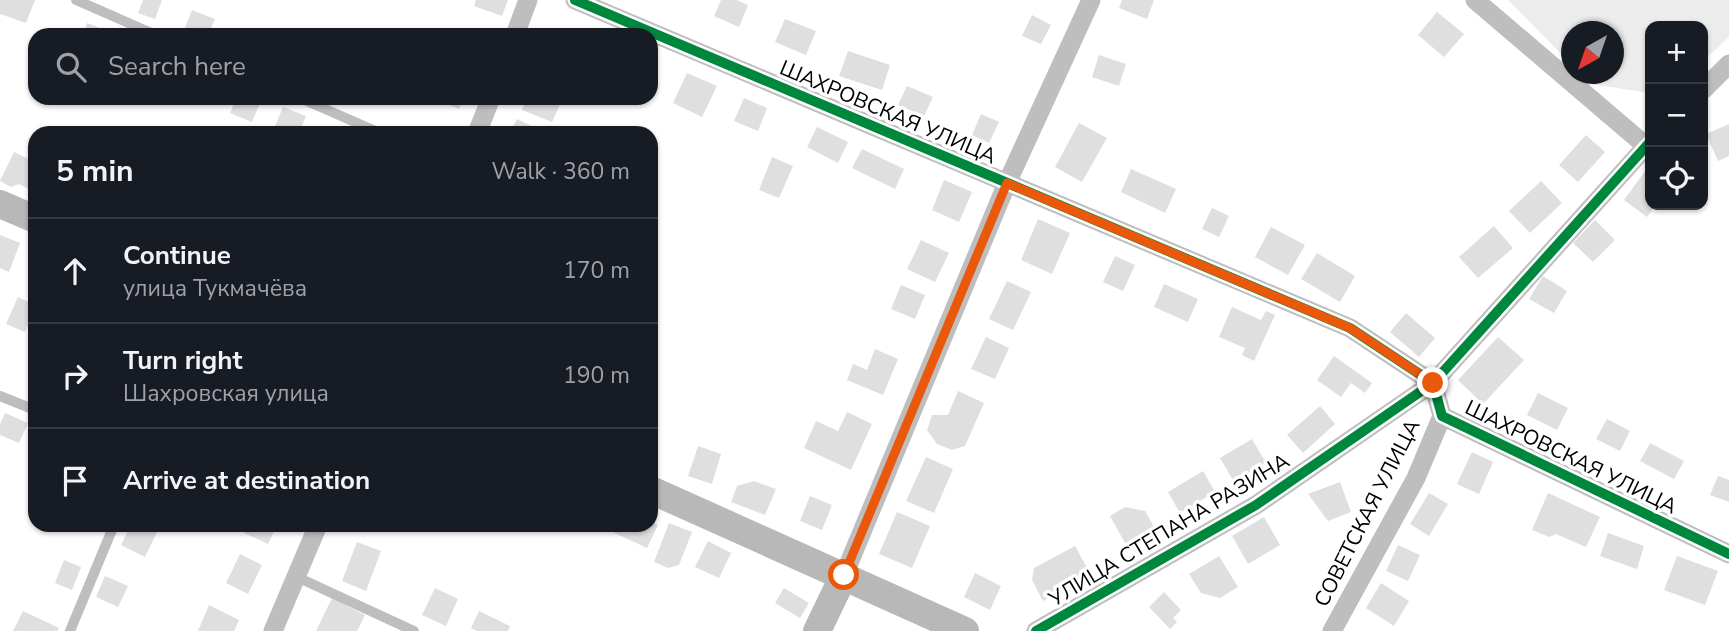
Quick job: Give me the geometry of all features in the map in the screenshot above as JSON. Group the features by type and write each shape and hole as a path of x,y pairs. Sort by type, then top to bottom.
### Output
{"street":[{"path":"518,28 528,0"},
{"name":"ШАХРОВСКАЯ УЛИЦА","path":"575,0 641,28"},
{"path":"817,631 844,575 1007,183 1091,0"},
{"path":"1475,0 1645,142"},
{"name":"ШАХРОВСКАЯ УЛИЦА","path":"658,35 1350,328 1433,383 1442,416 1729,554"},
{"path":"1708,85 1729,64"},
{"path":"481,126 488,105"},
{"name":"УЛИЦА СТЕПАНА РАЗИНА","path":"1036,631 1256,505 1433,383 1645,147"},
{"path":"0,204 28,216"},
{"name":"СОВЕТСКАЯ УЛИЦА","path":"1332,631 1416,478 1442,416"},
{"path":"658,493 965,631"},
{"path":"273,631 315,532"}],"lane":[{"path":"76,0 140,28"},
{"path":"316,105 364,126"},
{"path":"0,396 28,407"},
{"path":"71,631 111,532"},
{"path":"297,577 414,631"}],"shaded area":[{"path":"1508,0 1729,0 1729,37 1708,56 1708,21 1645,21 1645,92 1591,84 1624,84 1624,21 1561,21 1561,54"}],"building":[{"path":"0,0 35,0 26,23 0,14"},
{"path":"143,0 162,0 155,19 138,13"},
{"path":"476,0 508,0 502,16 474,6"},
{"path":"721,0 737,0 748,5 739,27 714,16"},
{"path":"1122,0 1154,0 1147,19 1119,8"},
{"path":"192,10 215,19 211,28 185,28"},
{"path":"1437,12 1464,34 1444,57 1418,35"},
{"path":"1032,15 1051,25 1041,44 1022,36"},
{"path":"785,19 816,31 806,55 775,42"},
{"path":"87,23 100,28 85,28"},
{"path":"848,51 890,65 882,90 839,76"},
{"path":"1099,55 1126,64 1119,86 1092,77"},
{"path":"687,73 717,86 702,117 673,103"},
{"path":"907,86 933,97 924,116 898,105"},
{"path":"744,98 767,108 758,131 734,121"},
{"path":"234,105 259,105 252,122 230,113"},
{"path":"524,105 560,105 552,122 522,110"},
{"path":"283,107 306,116 302,126 275,126"},
{"path":"981,114 999,122 989,143 972,135"},
{"path":"517,119 532,126 514,126"},
{"path":"1079,123 1107,138 1082,182 1055,167"},
{"path":"1729,124 1729,156 1718,161 1708,133"},
{"path":"817,127 848,142 838,163 807,147"},
{"path":"1586,135 1605,152 1578,182 1559,165"},
{"path":"862,149 904,169 895,189 852,168"},
{"path":"14,152 28,159 28,188 19,184 11,187 0,181"},
{"path":"772,157 793,166 779,198 759,190"},
{"path":"1131,169 1176,189 1165,213 1121,192"},
{"path":"1645,171 1645,210 1652,210 1647,217 1624,200"},
{"path":"944,180 972,192 959,222 932,210"},
{"path":"1541,181 1562,203 1530,233 1509,211"},
{"path":"1212,208 1229,216 1219,237 1202,229"},
{"path":"1038,219 1070,233 1052,274 1021,260"},
{"path":"1595,220 1615,240 1593,262 1573,243"},
{"path":"1494,226 1513,248 1478,278 1459,257"},
{"path":"1271,227 1305,245 1288,275 1255,257"},
{"path":"0,235 20,243 9,272 0,268"},
{"path":"921,240 949,253 935,282 907,269"},
{"path":"1317,253 1355,276 1340,302 1301,279"},
{"path":"1115,256 1135,265 1123,291 1103,282"},
{"path":"1543,276 1567,291 1554,313 1529,299"},
{"path":"1007,281 1031,292 1013,330 989,319"},
{"path":"1164,284 1198,299 1188,322 1154,307"},
{"path":"901,285 925,295 915,319 891,309"},
{"path":"18,297 28,302 28,324 25,332 6,324"},
{"path":"1232,307 1261,320 1266,311 1275,315 1254,361 1242,355 1245,348 1219,337"},
{"path":"1406,313 1435,338 1419,357 1390,332"},
{"path":"986,337 1009,348 995,379 971,369"},
{"path":"1498,337 1524,360 1483,404 1458,380"},
{"path":"875,349 898,359 883,395 847,380 853,364 867,370"},
{"path":"1334,356 1372,383 1365,393 1351,383 1341,397 1317,380"},
{"path":"958,391 984,403 965,446 952,450 937,444 927,430 932,415 948,415"},
{"path":"1538,393 1568,408 1557,430 1527,415"},
{"path":"1320,406 1335,424 1303,453 1287,435"},
{"path":"847,412 872,424 851,470 804,448 816,421 838,431"},
{"path":"5,413 28,423 19,443 0,435 0,424"},
{"path":"1607,419 1630,431 1620,451 1596,439"},
{"path":"1252,439 1266,463 1234,482 1220,458"},
{"path":"1650,443 1684,461 1674,479 1640,461"},
{"path":"698,446 721,454 712,484 688,476"},
{"path":"1472,452 1493,462 1479,494 1457,484"},
{"path":"926,457 953,469 934,513 906,501"},
{"path":"1203,471 1215,492 1180,513 1168,492"},
{"path":"1718,476 1729,480 1729,502 1710,495"},
{"path":"754,481 776,489 765,515 731,502 737,486"},
{"path":"1340,482 1351,512 1328,521 1308,494"},
{"path":"1429,493 1448,504 1429,536 1410,524"},
{"path":"1548,493 1600,517 1586,547 1556,534 1549,537 1532,530"},
{"path":"810,496 832,505 822,530 800,521"},
{"path":"1125,507 1145,511 1158,534 1129,550 1110,516"},
{"path":"897,512 930,526 912,568 879,554"},
{"path":"1264,517 1280,545 1248,564 1232,536"},
{"path":"669,523 692,532 679,565 668,568 654,562"},
{"path":"128,532 157,532 145,557 121,545"},
{"path":"244,532 274,532 268,544"},
{"path":"612,532 655,532 647,548"},
{"path":"1608,533 1644,546 1637,569 1600,556"},
{"path":"708,541 731,553 719,578 695,567"},
{"path":"357,542 381,551 366,591 342,581"},
{"path":"1398,545 1420,555 1408,581 1386,571"},
{"path":"1075,546 1091,575 1043,601 1032,580 1034,568"},
{"path":"240,554 262,565 248,594 226,583"},
{"path":"1219,556 1238,587 1220,598 1201,593 1189,574"},
{"path":"1677,556 1718,571 1705,605 1664,590"},
{"path":"64,560 81,567 72,590 55,583"},
{"path":"975,573 1001,586 990,610 964,597"},
{"path":"105,576 128,586 118,607 96,597"},
{"path":"1381,583 1409,601 1394,626 1366,608"},
{"path":"435,588 458,599 446,626 422,615"},
{"path":"784,588 809,603 800,618 775,603"},
{"path":"1164,592 1181,610 1173,618 1177,622 1170,629 1149,607"},
{"path":"332,598 365,615 357,631 316,631"},
{"path":"209,605 239,620 234,631 198,631"},
{"path":"23,611 59,628 57,631 13,631"},
{"path":"479,611 510,626 508,631 477,631 471,628"}],"cycle path":[{"path":"575,0 641,28"},
{"path":"658,35 1350,328 1433,383 1442,416 1729,554"},
{"path":"1036,631 1256,505 1433,383 1645,147"}],"route":[{"path":"844,575 1007,183 1350,328 1433,383"}]}
